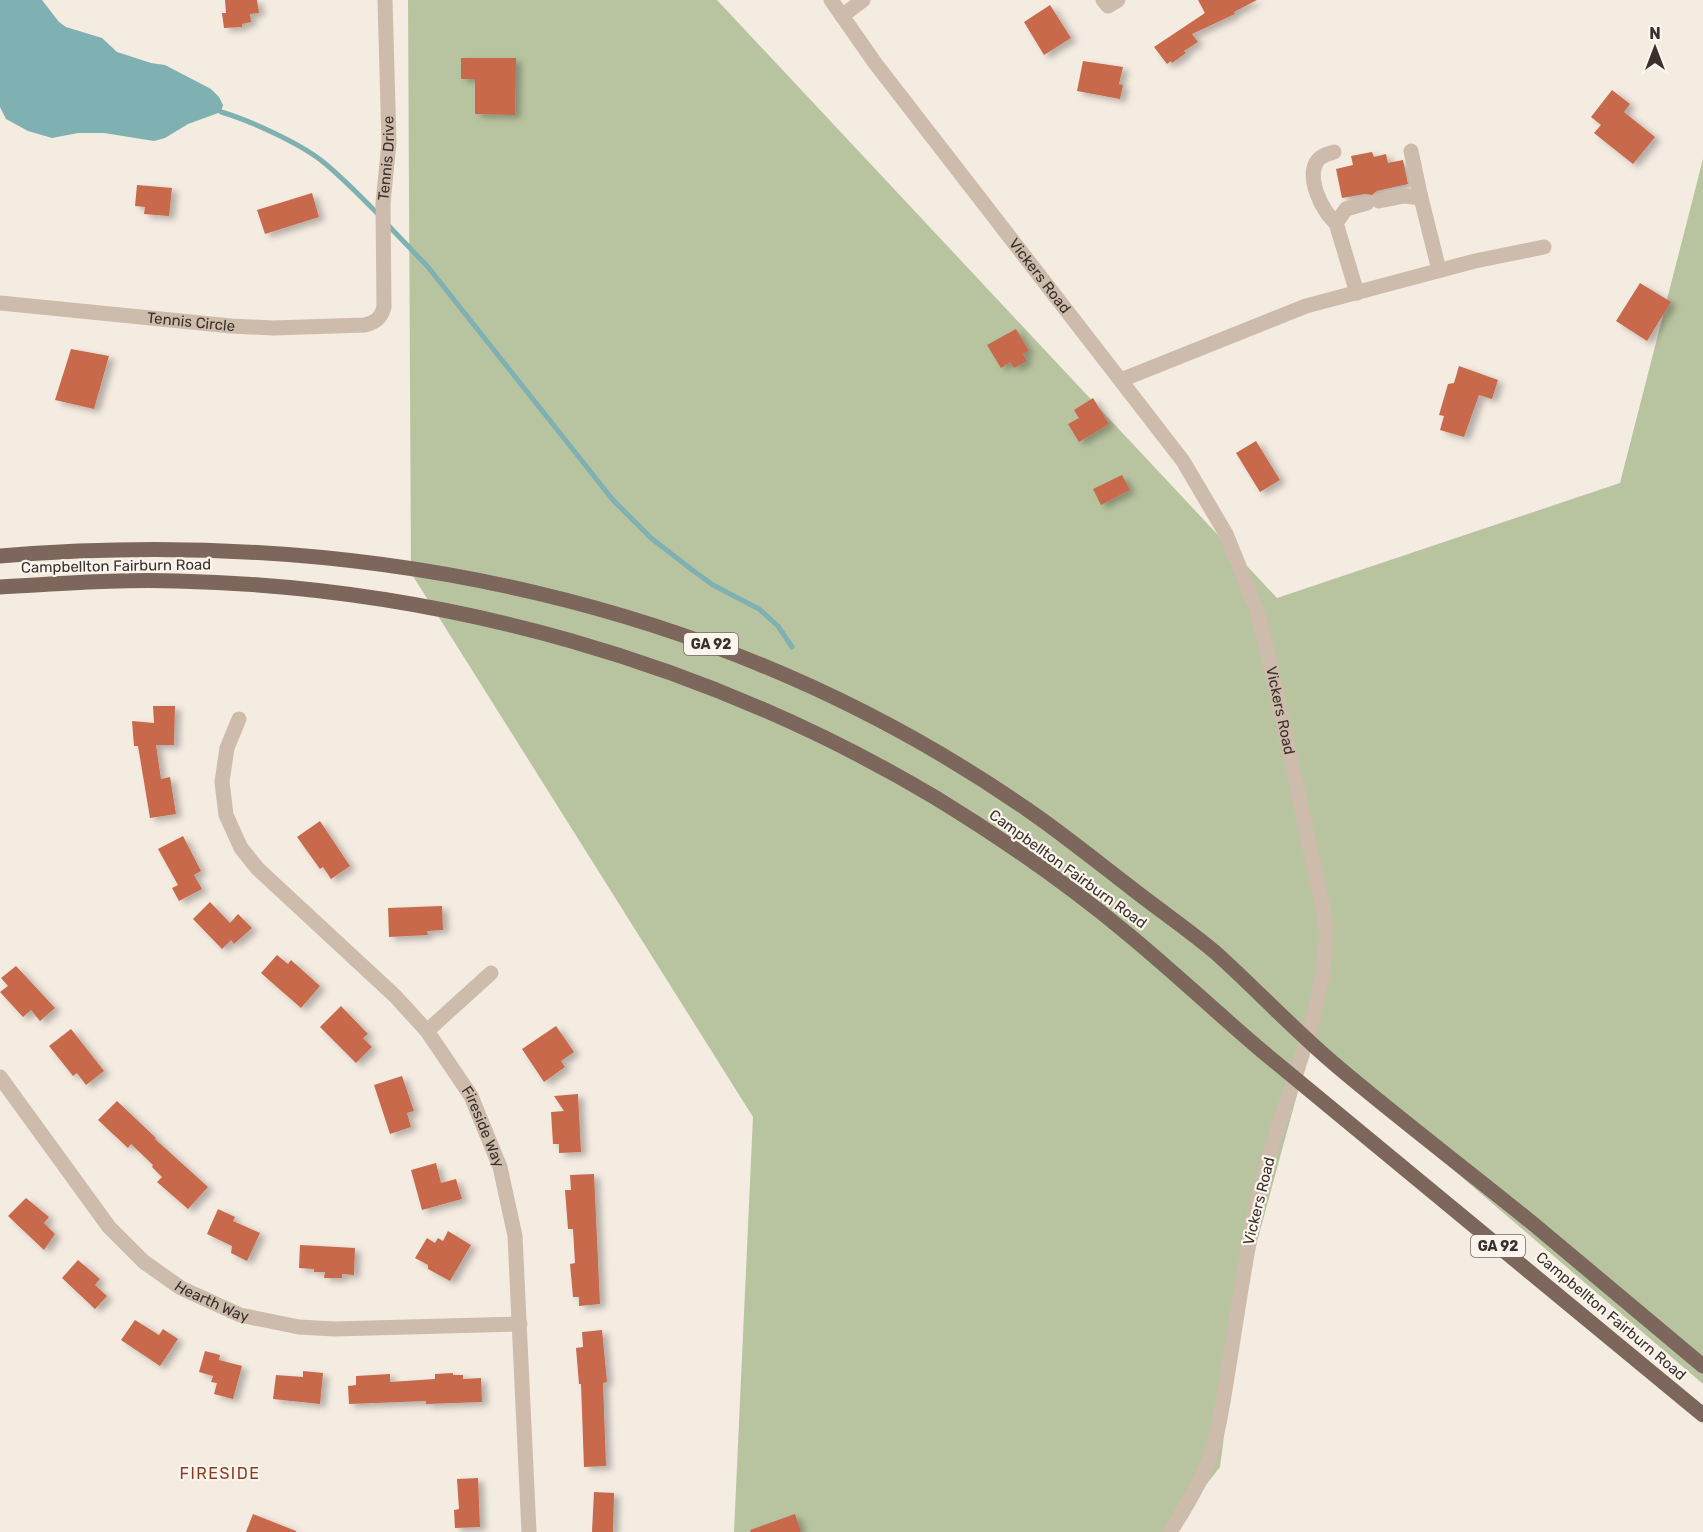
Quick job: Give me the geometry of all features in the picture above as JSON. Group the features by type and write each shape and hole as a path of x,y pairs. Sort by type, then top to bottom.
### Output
{"main road":[{"name":"Campbellton Fairburn Road","path":"0,556 171,549 254,552 421,570 525,591 633,618 771,667 859,708 985,780 1034,814 1214,952 1307,1041 1703,1366"},
{"name":"Campbellton Fairburn Road","path":"0,587 171,580 280,586 442,609 561,638 678,675 785,719 835,743 935,798 985,829 1034,862 1129,934 1217,1014 1703,1415"}],"street":[{"name":"Tennis Drive","path":"381,316 384,307 383,202 389,143 385,0"},
{"name":"Vickers Road","path":"831,0 875,63 1183,461 1226,534 1256,608 1269,658 1323,908 1326,938 1322,973 1307,1041 1261,1186 1248,1241 1220,1420 1207,1463 1188,1505 1170,1532"},
{"path":"842,16 863,0"},
{"path":"1103,0 1108,6 1119,0"},
{"path":"1411,151 1439,270"},
{"path":"1334,152 1322,155 1316,162 1313,172 1322,208 1336,223 1357,293"},
{"path":"1336,223 1346,208 1404,196 1421,198"},
{"path":"1121,380 1306,306 1475,261 1544,247"},
{"name":"Tennis Circle","path":"0,303 241,327 365,325 381,316"},
{"name":"Fireside Way","path":"239,719 227,748 222,782 226,815 241,848 258,869 394,996 427,1031 471,1096 500,1167 515,1236 528,1532"},
{"path":"427,1031 491,973"},
{"name":"Hearth Way","path":"0,1077 109,1227 144,1262 181,1288 240,1315 299,1327 334,1329 520,1324"}],"green space":[{"path":"408,0 717,0 1277,598 1620,483 1703,159 1703,1384 1310,1047 1242,1297 1220,1467 1169,1532 734,1532 753,1117 411,573"}],"water":[{"path":"0,0 42,0 59,22 66,27 102,38 117,52 165,65 211,89 223,105 221,112 188,124 165,138 154,141 104,133 78,133 52,138 28,131 6,119 0,107"}],"building":[{"path":"225,0 257,0 259,13 250,14 251,22 242,24 242,27 224,28 222,13 226,13"},
{"path":"1198,0 1257,0 1234,12 1235,14 1192,34 1198,42 1172,63 1171,61 1167,64 1154,47 1205,13"},
{"path":"1050,5 1071,38 1044,55 1024,22"},
{"path":"461,58 516,58 515,115 475,114 475,79 461,79"},
{"path":"1083,61 1123,67 1119,84 1123,85 1120,99 1077,91"},
{"path":"1612,90 1630,104 1624,112 1655,137 1633,164 1594,133 1601,125 1591,117"},
{"path":"1372,152 1374,157 1386,154 1388,163 1403,160 1408,184 1377,191 1372,195 1342,198 1336,169 1353,165 1351,156"},
{"path":"137,185 172,188 169,216 144,214 145,207 135,206"},
{"path":"312,193 319,217 265,234 257,210"},
{"path":"1640,283 1671,302 1647,341 1616,321"},
{"path":"1016,329 1029,351 1023,354 1027,361 1014,368 1010,362 1001,368 987,345"},
{"path":"71,349 109,356 94,409 55,400"},
{"path":"1459,366 1498,380 1492,399 1479,395 1464,437 1440,430 1444,416 1439,415 1448,384 1454,383"},
{"path":"1093,398 1109,424 1079,442 1068,424 1079,418 1074,410"},
{"path":"1256,441 1280,480 1260,492 1236,453"},
{"path":"1122,475 1130,490 1101,505 1093,489"},
{"path":"153,706 175,706 174,745 156,745 161,779 170,777 176,814 150,818 138,746 134,746 132,721 154,723"},
{"path":"320,821 350,866 331,879 323,867 320,869 297,837"},
{"path":"183,836 201,871 194,875 202,889 179,901 172,888 178,885 158,849"},
{"path":"210,902 230,923 238,914 252,928 234,944 231,940 222,949 193,919"},
{"path":"442,906 443,930 427,931 428,935 389,937 388,908"},
{"path":"277,955 288,964 291,960 320,986 301,1008 261,973"},
{"path":"16,966 55,1008 40,1021 31,1010 23,1017 0,992 8,986 1,978"},
{"path":"341,1006 368,1034 363,1038 372,1047 356,1063 320,1027"},
{"path":"556,1026 574,1052 561,1061 565,1067 544,1082 522,1049"},
{"path":"71,1029 104,1071 86,1085 77,1073 73,1076 49,1046"},
{"path":"402,1076 414,1111 407,1113 411,1127 390,1134 374,1085"},
{"path":"578,1094 581,1152 559,1153 559,1144 553,1144 551,1112 564,1111 554,1096"},
{"path":"117,1101 208,1187 188,1209 157,1182 162,1177 152,1167 153,1165 131,1144 128,1148 98,1120"},
{"path":"436,1163 441,1183 456,1179 462,1199 422,1210 411,1170"},
{"path":"594,1174 600,1304 579,1306 579,1297 573,1297 570,1264 575,1263 573,1229 568,1229 565,1190 571,1190 570,1175"},
{"path":"26,1198 49,1217 44,1223 55,1234 44,1250 8,1216"},
{"path":"218,1209 235,1217 233,1221 260,1233 247,1261 231,1253 232,1246 207,1234"},
{"path":"448,1231 471,1245 450,1281 428,1269 428,1265 415,1258 427,1238 435,1243 438,1238 443,1241"},
{"path":"300,1245 355,1248 354,1275 342,1274 342,1278 324,1278 325,1272 299,1268"},
{"path":"78,1260 100,1279 95,1285 107,1296 95,1309 62,1278"},
{"path":"135,1320 159,1335 163,1329 178,1339 160,1366 121,1340"},
{"path":"602,1330 607,1382 603,1383 606,1466 584,1467 581,1384 579,1384 576,1348 583,1347 582,1332"},
{"path":"205,1351 220,1355 219,1360 242,1366 233,1399 214,1394 217,1383 211,1382 213,1376 199,1372"},
{"path":"303,1371 323,1373 320,1404 273,1399 276,1375 303,1377"},
{"path":"453,1373 453,1375 463,1375 463,1379 481,1378 482,1402 426,1404 426,1401 349,1404 348,1386 356,1385 356,1376 390,1374 390,1382 435,1379 435,1374"},
{"path":"478,1478 480,1527 455,1528 454,1510 459,1509 457,1479"},
{"path":"594,1492 614,1493 613,1532 592,1532"},
{"path":"253,1514 296,1531 296,1532 246,1532"},
{"path":"795,1514 801,1532 751,1532 750,1530"}],"waterway":[{"path":"221,112 245,120 312,154 337,174 380,216"},
{"path":"386,223 428,267 613,500 651,538 691,569 713,585 759,609 778,626 792,647"}],"district":[{"name":"FIRESIDE","path":"220,1473"}]}
